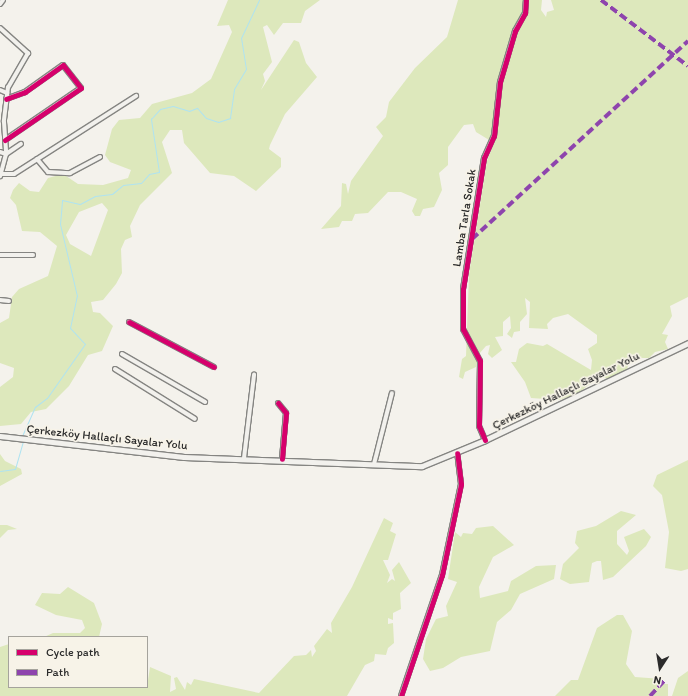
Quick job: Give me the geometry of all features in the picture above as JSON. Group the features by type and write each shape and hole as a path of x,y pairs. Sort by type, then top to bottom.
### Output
{"main road":[{"name":"Çerkezköy Hallaçlı Sayalar Yolu","path":"0,436 155,455 282,459 422,466 486,440 688,343"}],"street":[{"path":"0,4 3,0"},
{"name":"Lamba Tarla Sokak","path":"486,440 479,426 480,360 463,329 463,289 484,158 494,136 500,82 515,31 525,14 526,0"},
{"path":"0,28 28,53 7,93 5,140 6,154 1,175 14,174 136,96"},
{"path":"5,140 82,88 63,65 25,92 6,99"},
{"path":"0,90 7,93"},
{"path":"6,154 21,144"},
{"path":"0,152 6,154"},
{"path":"37,159 48,172 70,173 100,158"},
{"path":"0,255 33,255"},
{"path":"0,300 9,301"},
{"path":"129,322 214,367"},
{"path":"122,354 205,402"},
{"path":"115,369 195,419"},
{"path":"244,458 254,375"},
{"path":"374,464 392,393"},
{"path":"278,403 286,413 282,459"},
{"path":"401,696 442,575 461,484 457,453"}],"green space":[{"path":"228,0 320,0 305,11 301,23 283,23 274,35 267,25 263,27 272,62 263,74 265,81 261,90 294,40 299,42 306,63 317,77 285,114 270,145 269,149 281,158 281,167 256,191 234,176 210,173 184,143 182,130 170,130 162,142 172,173 140,205 130,226 132,237 125,240 121,249 122,273 116,284 103,300 91,302 93,312 100,313 113,326 102,351 88,355 69,386 46,409 31,412 21,424 0,426 0,387 13,377 14,368 0,363 0,323 9,318 12,297 19,289 48,276 57,246 40,232 22,231 16,205 10,198 13,190 19,183 30,191 39,192 48,178 63,174 78,184 103,185 128,178 131,170 110,162 105,155 112,129 119,120 140,118 152,104 192,93 211,79 232,32 229,25 217,26","holes":["102,203 108,210 91,256 70,244 66,235 79,212"]},
{"path":"458,0 542,0 541,10 546,17 547,12 554,10 551,0 688,0 688,297 670,306 672,316 662,334 668,335 665,342 668,349 655,352 649,358 631,358 627,369 608,379 595,375 594,381 577,394 559,400 531,398 525,382 511,362 516,362 519,349 527,343 543,346 547,344 591,370 592,360 588,349 597,343 597,335 568,314 553,318 547,324 548,329 529,328 530,302 525,298 527,314 520,322 520,331 514,332 512,338 507,334 511,328 510,316 503,322 503,336 495,337 502,350 492,358 488,354 490,345 486,346 479,354 476,367 465,372 463,379 459,377 462,359 466,356 469,274 487,161 494,143 476,132 473,124 464,125 448,147 448,165 439,173 442,190 434,207 423,209 420,216 415,216 412,211 417,199 401,192 388,192 368,213 355,214 352,221 342,221 339,227 321,229 341,206 342,183 346,184 348,194 351,181 383,136 376,127 386,117 389,102 415,68 447,37"},
{"path":"0,454 5,461 21,469 22,474 0,486"},
{"path":"688,460 688,569 681,571 665,568 669,532 662,495 653,486 657,475"},
{"path":"621,511 636,515 617,531 617,544 627,555 629,551 624,537 644,529 651,537 646,546 613,577 603,580 601,561 597,561 592,563 589,582 570,584 560,579 563,564 579,548 575,543 577,531 596,526"},
{"path":"384,518 393,523 390,531 396,534 388,560 383,560 390,575 387,583 392,579 395,581 392,570 399,562 411,583 400,593 401,609 393,613 393,620 388,618 388,624 393,623 394,643 388,648 386,655 375,654 374,661 365,665 347,696 0,696 0,647 8,644 8,688 148,688 150,667 171,676 170,692 176,689 174,678 177,677 185,690 187,682 191,685 194,679 259,693 294,656 306,655 311,650 312,657 316,651 314,646 327,629 332,633 331,623 352,587"},
{"path":"0,525 7,525 17,529 8,530 0,538"},
{"path":"493,526 514,545 493,557 479,587 480,598 508,591 511,581 536,566 556,565 554,579 520,594 511,610 497,622 490,651 461,657 443,668 430,671 423,659 426,639 436,619 448,616 446,606 457,582 448,579 455,532 461,537 463,533 472,534 476,528"},
{"path":"68,587 94,603 102,624 99,636 46,636 53,633 80,633 85,628 82,620 56,615 35,605 42,593 60,594"},
{"path":"617,615 623,615 632,631 626,664 635,677 662,679 662,684 668,684 668,696 555,696 571,680 578,680 597,628"},
{"path":"688,671 688,696 672,696 678,678"}],"waterway":[{"path":"22,436 35,407 47,398 85,344 70,328 77,296 60,224 62,200 80,204 95,196 112,194 123,185 141,183 149,174 159,172 151,119 160,109 173,106 189,111 197,108 206,118 218,122 230,118 234,89 246,69 241,38 259,0"},
{"path":"0,471 15,469 23,441"}],"marked path":[{"path":"601,0 688,66"},
{"path":"472,239 688,41"},
{"path":"650,696 664,681"}],"cycle path":[{"path":"485,440 479,426 480,361 463,329 463,289 484,158 494,136 500,82 515,31 525,13 526,0"},
{"path":"5,140 81,88 63,65 25,92 6,99"},
{"path":"129,322 214,367"},
{"path":"278,403 286,413 282,459"},
{"path":"401,696 442,575 461,484 457,453"}]}
